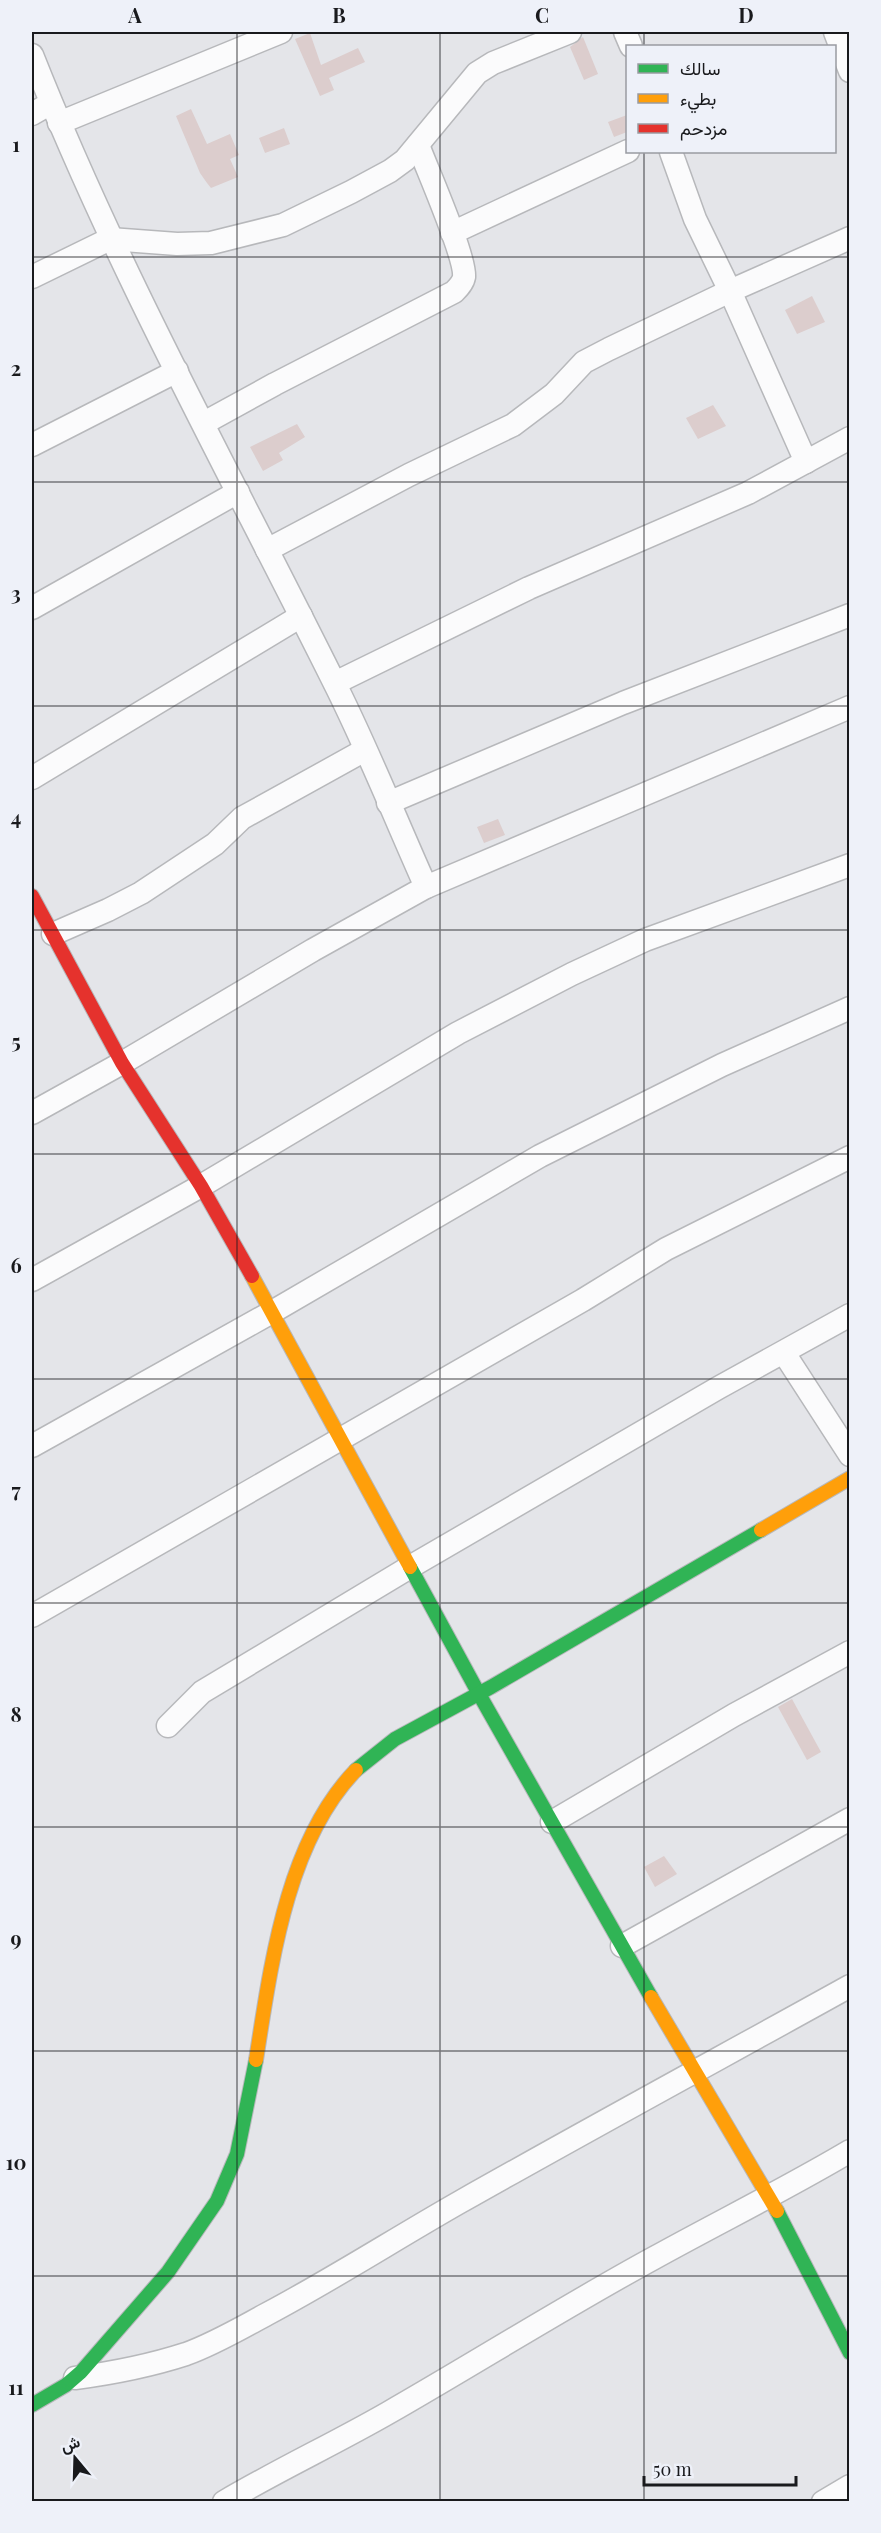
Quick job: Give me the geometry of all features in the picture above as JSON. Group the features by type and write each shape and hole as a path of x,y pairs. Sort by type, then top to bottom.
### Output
{"street":[{"path":"47,113 281,32"},
{"path":"32,277 110,239 177,244 211,243 283,225 390,171 418,145 477,72 493,63 570,32"},
{"path":"836,32 842,60"},
{"path":"32,55 47,113 335,683 426,887"},
{"path":"204,423 274,384 454,292 464,277 452,233 418,145"},
{"path":"452,233 626,151"},
{"path":"670,153 695,219 730,291 806,462"},
{"path":"267,550 409,475 513,425 554,394 584,362 730,291 849,238"},
{"path":"32,445 177,371"},
{"path":"335,683 529,588 748,493 806,462 847,448"},
{"path":"32,608 238,492"},
{"path":"388,803 623,703 849,615"},
{"path":"32,778 301,616"},
{"path":"32,1113 426,887 849,707"},
{"path":"53,934 141,893 214,844 242,818 365,750"},
{"path":"32,1280 201,1186 458,1034 572,974 645,940 849,865"},
{"path":"32,896 122,1063 201,1186 272,1312 479,1694 622,1946 843,2322 849,2353"},
{"path":"32,1446 272,1312 540,1155 722,1065 849,1008"},
{"path":"32,1616 584,1300 666,1249 849,1156"},
{"path":"168,1726 202,1692 410,1567 718,1388 849,1315"},
{"path":"784,1353 849,1455"},
{"path":"32,2405 75,2378 159,2284 217,2203 236,2159 249,2101 271,1959 282,1912 301,1859 328,1805 346,1779 364,1761 383,1748 849,1478"},
{"path":"552,1822 734,1715 849,1652"},
{"path":"622,1946 849,1820"},
{"path":"75,2378 118,2373 188,2353 230,2334 316,2288 458,2203 623,2110 695,2073 849,1986"},
{"path":"224,2502 275,2472 387,2414 655,2257 770,2198 849,2151"},
{"path":"823,2502 849,2486"}],"building":[{"path":"310,33 321,65 358,48 365,62 329,78 334,90 320,96 295,39"},
{"path":"583,37 598,74 584,80 570,47"},
{"path":"191,109 207,144 230,134 239,155 230,159 238,177 211,188 200,173 176,116"},
{"path":"626,115 626,132 614,137 608,122"},
{"path":"284,128 290,144 265,153 259,138"},
{"path":"812,296 825,322 797,334 785,310"},
{"path":"713,405 726,426 698,439 686,418"},
{"path":"297,424 305,437 279,453 283,460 263,471 250,447"},
{"path":"498,819 505,835 484,843 477,827"},
{"path":"792,1699 821,1752 807,1760 778,1707"},
{"path":"664,1856 677,1874 655,1887 644,1867"}],"traffic: fast":[{"path":"356,1770 395,1739 491,1687 761,1530"},
{"path":"410,1567 479,1694 651,1997"},
{"path":"32,2405 66,2385 81,2372 168,2272 217,2201 237,2154 256,2060"},
{"path":"777,2211 850,2353"}],"traffic: slow":[{"path":"252,1276 410,1567"},
{"path":"761,1530 850,1478"},
{"path":"256,2060 276,1945 285,1906 298,1868 313,1832 332,1799 356,1770"},
{"path":"651,1997 777,2211"}],"traffic: jam":[{"path":"32,896 122,1063 201,1186 252,1276"}]}
